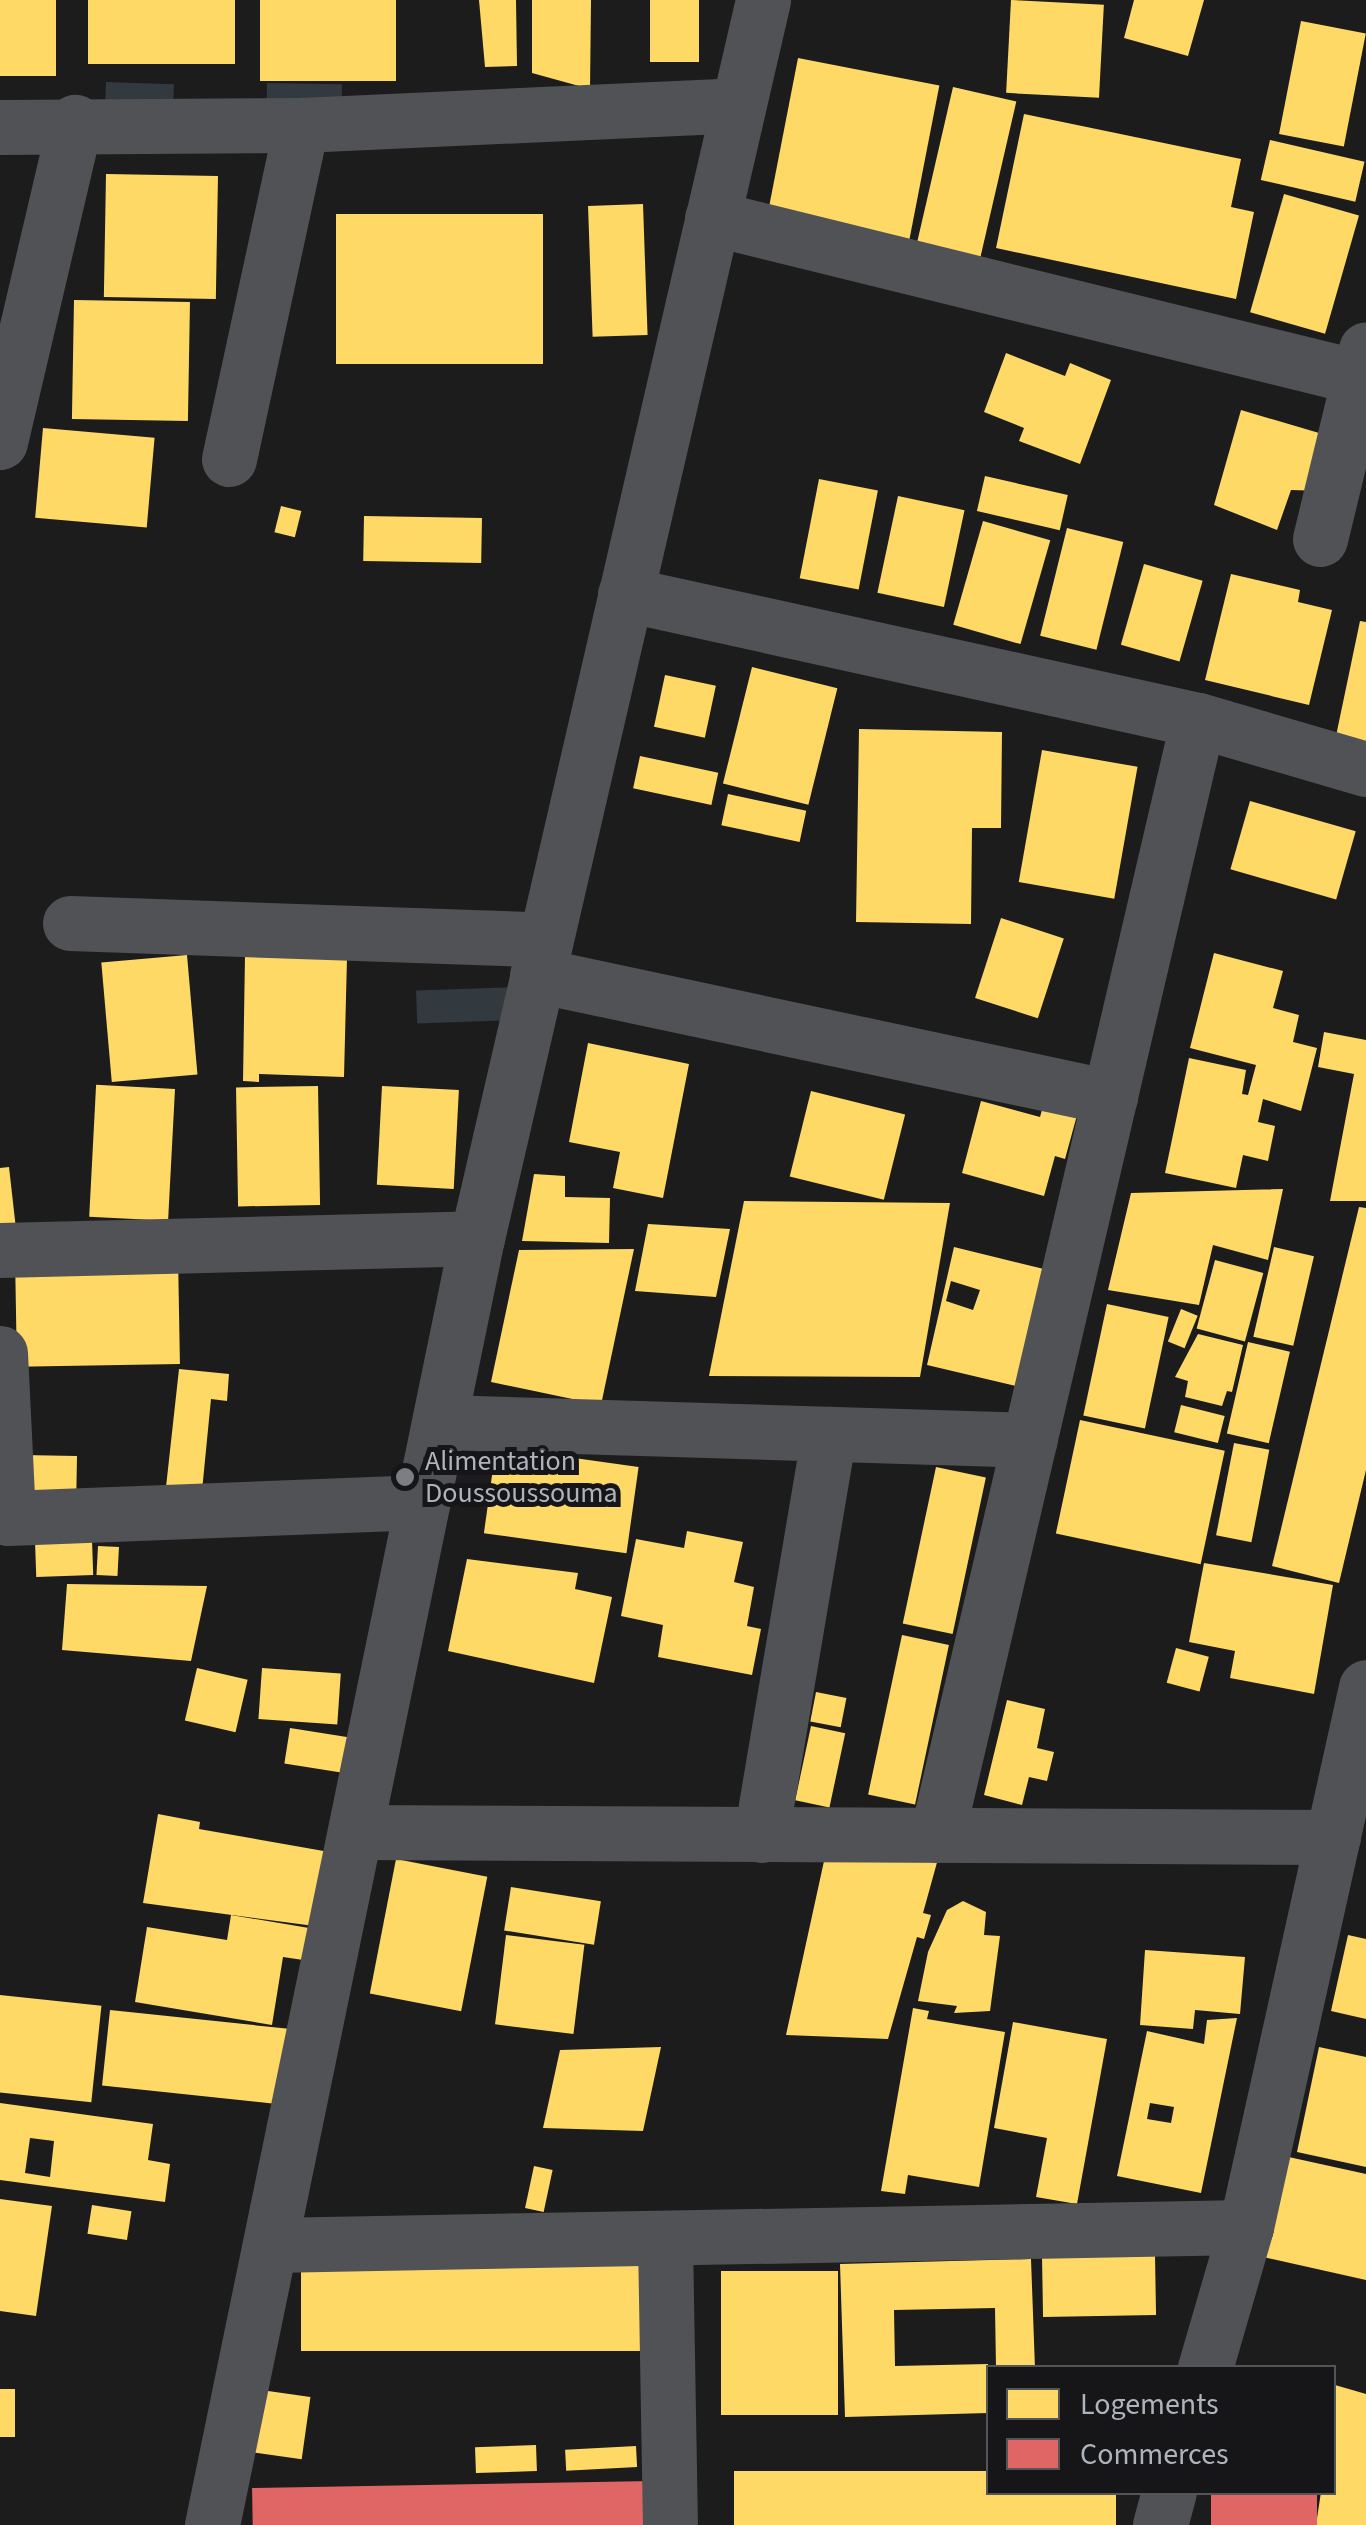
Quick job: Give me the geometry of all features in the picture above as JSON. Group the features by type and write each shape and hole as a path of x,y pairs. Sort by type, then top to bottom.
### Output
{"street":[{"path":"212,2525 477,1238 763,0"},
{"path":"0,127 75,122 301,125 738,105"},
{"path":"0,442 75,122"},
{"path":"229,459 301,125"},
{"path":"712,218 1364,369 1320,539"},
{"path":"625,594 1198,720 1366,768"},
{"path":"937,1835 1198,720"},
{"path":"70,923 541,958 1110,1096"},
{"path":"0,1250 477,1238"},
{"path":"0,1352 8,1518 423,1502"},
{"path":"442,1422 1030,1440"},
{"path":"761,1835 828,1434"},
{"path":"1206,2365 1246,2227 1366,1688"},
{"path":"355,1832 1333,1837"},
{"path":"270,2245 1246,2227"},
{"path":"666,2240 670,2525"},
{"path":"1160,2525 1168,2495"}],"shaded area":[{"path":"106,82 174,84 173,119 105,117"},
{"path":"267,83 342,84 341,118 266,117"},
{"path":"514,987 515,1020 417,1023 416,990"}],"building: Logements":[{"path":"0,0 56,0 56,76 0,76"},
{"path":"88,0 235,0 235,64 88,64"},
{"path":"260,0 396,0 396,81 260,81"},
{"path":"479,0 516,0 517,66 485,67"},
{"path":"532,0 591,0 590,89 532,73"},
{"path":"650,0 699,0 699,62 650,62"},
{"path":"1011,0 1104,5 1099,98 1006,93"},
{"path":"1134,0 1204,0 1188,56 1124,38"},
{"path":"1301,21 1366,34 1344,146 1279,134"},
{"path":"798,58 939,85 908,245 767,217"},
{"path":"953,87 1016,102 979,261 916,247"},
{"path":"1024,114 1241,159 1231,207 1254,212 1236,299 996,248"},
{"path":"1270,140 1365,162 1355,202 1261,180"},
{"path":"106,174 218,176 216,299 104,297"},
{"path":"1284,194 1359,215 1325,334 1250,312"},
{"path":"643,204 648,335 593,337 588,206"},
{"path":"336,214 543,214 543,364 336,364"},
{"path":"74,300 190,302 188,421 72,419"},
{"path":"1006,353 1065,376 1070,363 1111,380 1080,464 1019,441 1024,428 984,412"},
{"path":"1241,410 1336,438 1324,491 1291,490 1277,530 1214,505"},
{"path":"43,428 155,438 147,527 35,518"},
{"path":"985,476 1068,495 1060,530 977,511"},
{"path":"819,479 878,490 859,590 800,578"},
{"path":"898,496 965,510 944,607 877,593"},
{"path":"281,506 301,511 295,537 274,532"},
{"path":"364,516 482,518 481,563 363,561"},
{"path":"983,521 1050,540 1021,644 953,625"},
{"path":"1067,528 1123,542 1096,650 1040,636"},
{"path":"1144,564 1203,581 1179,662 1121,645"},
{"path":"1231,574 1300,590 1298,602 1332,610 1309,705 1205,680"},
{"path":"1360,621 1366,622 1366,742 1336,736"},
{"path":"752,667 837,688 808,805 723,783"},
{"path":"665,675 716,686 705,738 654,727"},
{"path":"859,729 1002,732 1001,828 972,828 971,924 856,922"},
{"path":"1042,750 1138,767 1114,899 1019,882"},
{"path":"640,756 718,773 711,805 633,788"},
{"path":"728,794 806,811 800,842 721,825"},
{"path":"1250,801 1356,831 1336,900 1230,869"},
{"path":"1001,918 1064,938 1038,1018 975,998"},
{"path":"1214,953 1283,971 1273,1008 1299,1015 1293,1042 1317,1048 1301,1111 1263,1099 1258,1122 1275,1126 1268,1161 1243,1155 1236,1188 1165,1173 1189,1058 1246,1070 1242,1094 1248,1095 1256,1065 1190,1048"},
{"path":"187,955 197,1075 112,1082 101,962"},
{"path":"245,955 347,958 344,1077 259,1074 259,1082 243,1081"},
{"path":"1324,1032 1366,1040 1366,1201 1330,1201 1354,1074 1318,1067"},
{"path":"588,1043 689,1064 663,1198 613,1188 620,1152 569,1142"},
{"path":"96,1085 175,1089 168,1221 89,1217"},
{"path":"318,1086 320,1205 238,1206 236,1087"},
{"path":"382,1086 459,1090 454,1189 377,1185"},
{"path":"811,1091 905,1114 884,1200 790,1176"},
{"path":"1045,1099 1079,1108 1065,1159 1055,1156 1044,1196 962,1173 981,1101 1040,1117"},
{"path":"9,1167 16,1229 0,1231 0,1168"},
{"path":"534,1174 565,1176 565,1197 610,1198 609,1243 522,1241"},
{"path":"1283,1189 1268,1260 1213,1245 1199,1305 1108,1290 1131,1193"},
{"path":"744,1201 950,1203 920,1377 709,1376"},
{"path":"1359,1207 1366,1208 1366,1470 1339,1583 1272,1566"},
{"path":"648,1224 730,1229 716,1297 635,1291"},
{"path":"954,1247 1048,1270 1020,1387 927,1365","holes":["951,1281 980,1290 973,1310 946,1301"]},
{"path":"1274,1247 1314,1256 1293,1346 1253,1337"},
{"path":"634,1249 601,1405 491,1382 519,1250"},
{"path":"178,1254 180,1364 17,1367 15,1257"},
{"path":"1215,1260 1263,1273 1245,1342 1197,1329"},
{"path":"1107,1304 1169,1317 1145,1429 1083,1416"},
{"path":"1181,1309 1198,1316 1185,1348 1168,1341"},
{"path":"1198,1334 1243,1345 1232,1392 1227,1391 1222,1406 1185,1397 1188,1381 1175,1377"},
{"path":"1248,1342 1290,1352 1269,1443 1227,1434"},
{"path":"179,1369 229,1374 227,1401 211,1399 202,1491 166,1487"},
{"path":"1181,1405 1225,1416 1218,1443 1174,1432"},
{"path":"1080,1420 1225,1451 1201,1564 1056,1533"},
{"path":"1234,1443 1269,1450 1251,1542 1216,1535"},
{"path":"496,1447 639,1467 626,1553 484,1533"},
{"path":"22,1455 77,1456 76,1492 21,1491"},
{"path":"936,1467 986,1478 953,1634 903,1624"},
{"path":"687,1531 743,1542 734,1582 754,1587 747,1626 761,1629 752,1675 658,1657 663,1625 621,1616 636,1539 684,1548"},
{"path":"92,1540 93,1575 36,1577 35,1542"},
{"path":"98,1546 119,1547 117,1576 96,1575"},
{"path":"467,1559 578,1573 575,1589 612,1597 594,1683 448,1651"},
{"path":"1204,1563 1333,1585 1314,1694 1230,1678 1235,1651 1189,1642"},
{"path":"67,1584 207,1586 191,1661 62,1650"},
{"path":"902,1635 949,1645 915,1804 868,1794"},
{"path":"1176,1648 1209,1657 1200,1692 1167,1683"},
{"path":"197,1668 248,1680 236,1732 185,1721"},
{"path":"262,1668 341,1674 337,1724 258,1719"},
{"path":"816,1692 846,1698 841,1727 810,1721"},
{"path":"1007,1700 1045,1709 1037,1748 1054,1752 1047,1781 1029,1777 1022,1805 984,1795"},
{"path":"811,1726 845,1733 829,1808 795,1800"},
{"path":"290,1728 364,1740 358,1775 284,1764"},
{"path":"158,1814 200,1822 199,1829 335,1853 322,1927 143,1903"},
{"path":"941,1848 923,1913 931,1915 924,1939 917,1937 888,2039 786,2035 826,1852"},
{"path":"396,1859 487,1877 461,2011 370,1993"},
{"path":"511,1887 601,1901 594,1945 504,1930"},
{"path":"963,1901 986,1912 984,1935 1000,1936 990,2011 954,2013 957,2006 918,2001 928,1952 947,1910"},
{"path":"231,1915 315,1929 310,1961 283,1957 272,2025 135,2002 147,1927 227,1940"},
{"path":"506,1935 584,1945 573,2034 495,2024"},
{"path":"1348,1935 1366,1939 1366,2019 1331,2011"},
{"path":"1145,1950 1245,1957 1240,2014 1195,2010 1193,2029 1140,2025"},
{"path":"0,1995 101,2006 91,2102 0,2093"},
{"path":"913,2008 929,2011 927,2019 1005,2032 979,2187 908,2175 905,2194 881,2191"},
{"path":"110,2010 296,2030 288,2105 102,2086"},
{"path":"1237,2018 1201,2193 1117,2176 1147,2031 1204,2044 1207,2020","holes":["1150,2103 1174,2107 1171,2123 1147,2119"]},
{"path":"1013,2022 1107,2039 1077,2204 1036,2197 1047,2138 994,2128"},
{"path":"661,2047 643,2131 543,2128 560,2050"},
{"path":"1319,2047 1366,2057 1366,2167 1297,2152"},
{"path":"0,2103 153,2124 148,2160 170,2164 165,2202 0,2180","holes":["30,2138 54,2141 50,2177 25,2173"]},
{"path":"1275,2154 1366,2174 1366,2280 1254,2255"},
{"path":"534,2166 553,2170 544,2212 525,2208"},
{"path":"0,2199 52,2206 36,2316 0,2311"},
{"path":"92,2205 132,2211 127,2240 87,2234"},
{"path":"1155,2255 1156,2315 1043,2317 1042,2257"},
{"path":"1031,2259 1035,2365 996,2365 995,2308 894,2310 895,2366 988,2364 986,2413 845,2417 840,2264"},
{"path":"301,2264 641,2264 641,2351 301,2351"},
{"path":"721,2271 838,2271 838,2415 721,2415"},
{"path":"1336,2385 1366,2394 1366,2525 1316,2525 1321,2495 1336,2495"},
{"path":"0,2389 15,2389 15,2437 0,2437"},
{"path":"254,2389 310,2397 302,2459 245,2451"},
{"path":"536,2445 537,2471 476,2473 475,2447"},
{"path":"636,2446 637,2467 566,2471 565,2450"},
{"path":"734,2471 986,2471 986,2495 1116,2495 1116,2525 734,2525"}],"building: Commerces":[{"path":"653,2481 654,2525 253,2525 252,2488"},
{"path":"1211,2495 1317,2495 1317,2525 1211,2525"}],"place":[{"name":"Alimentation Doussoussouma","path":"405,1477"}]}
